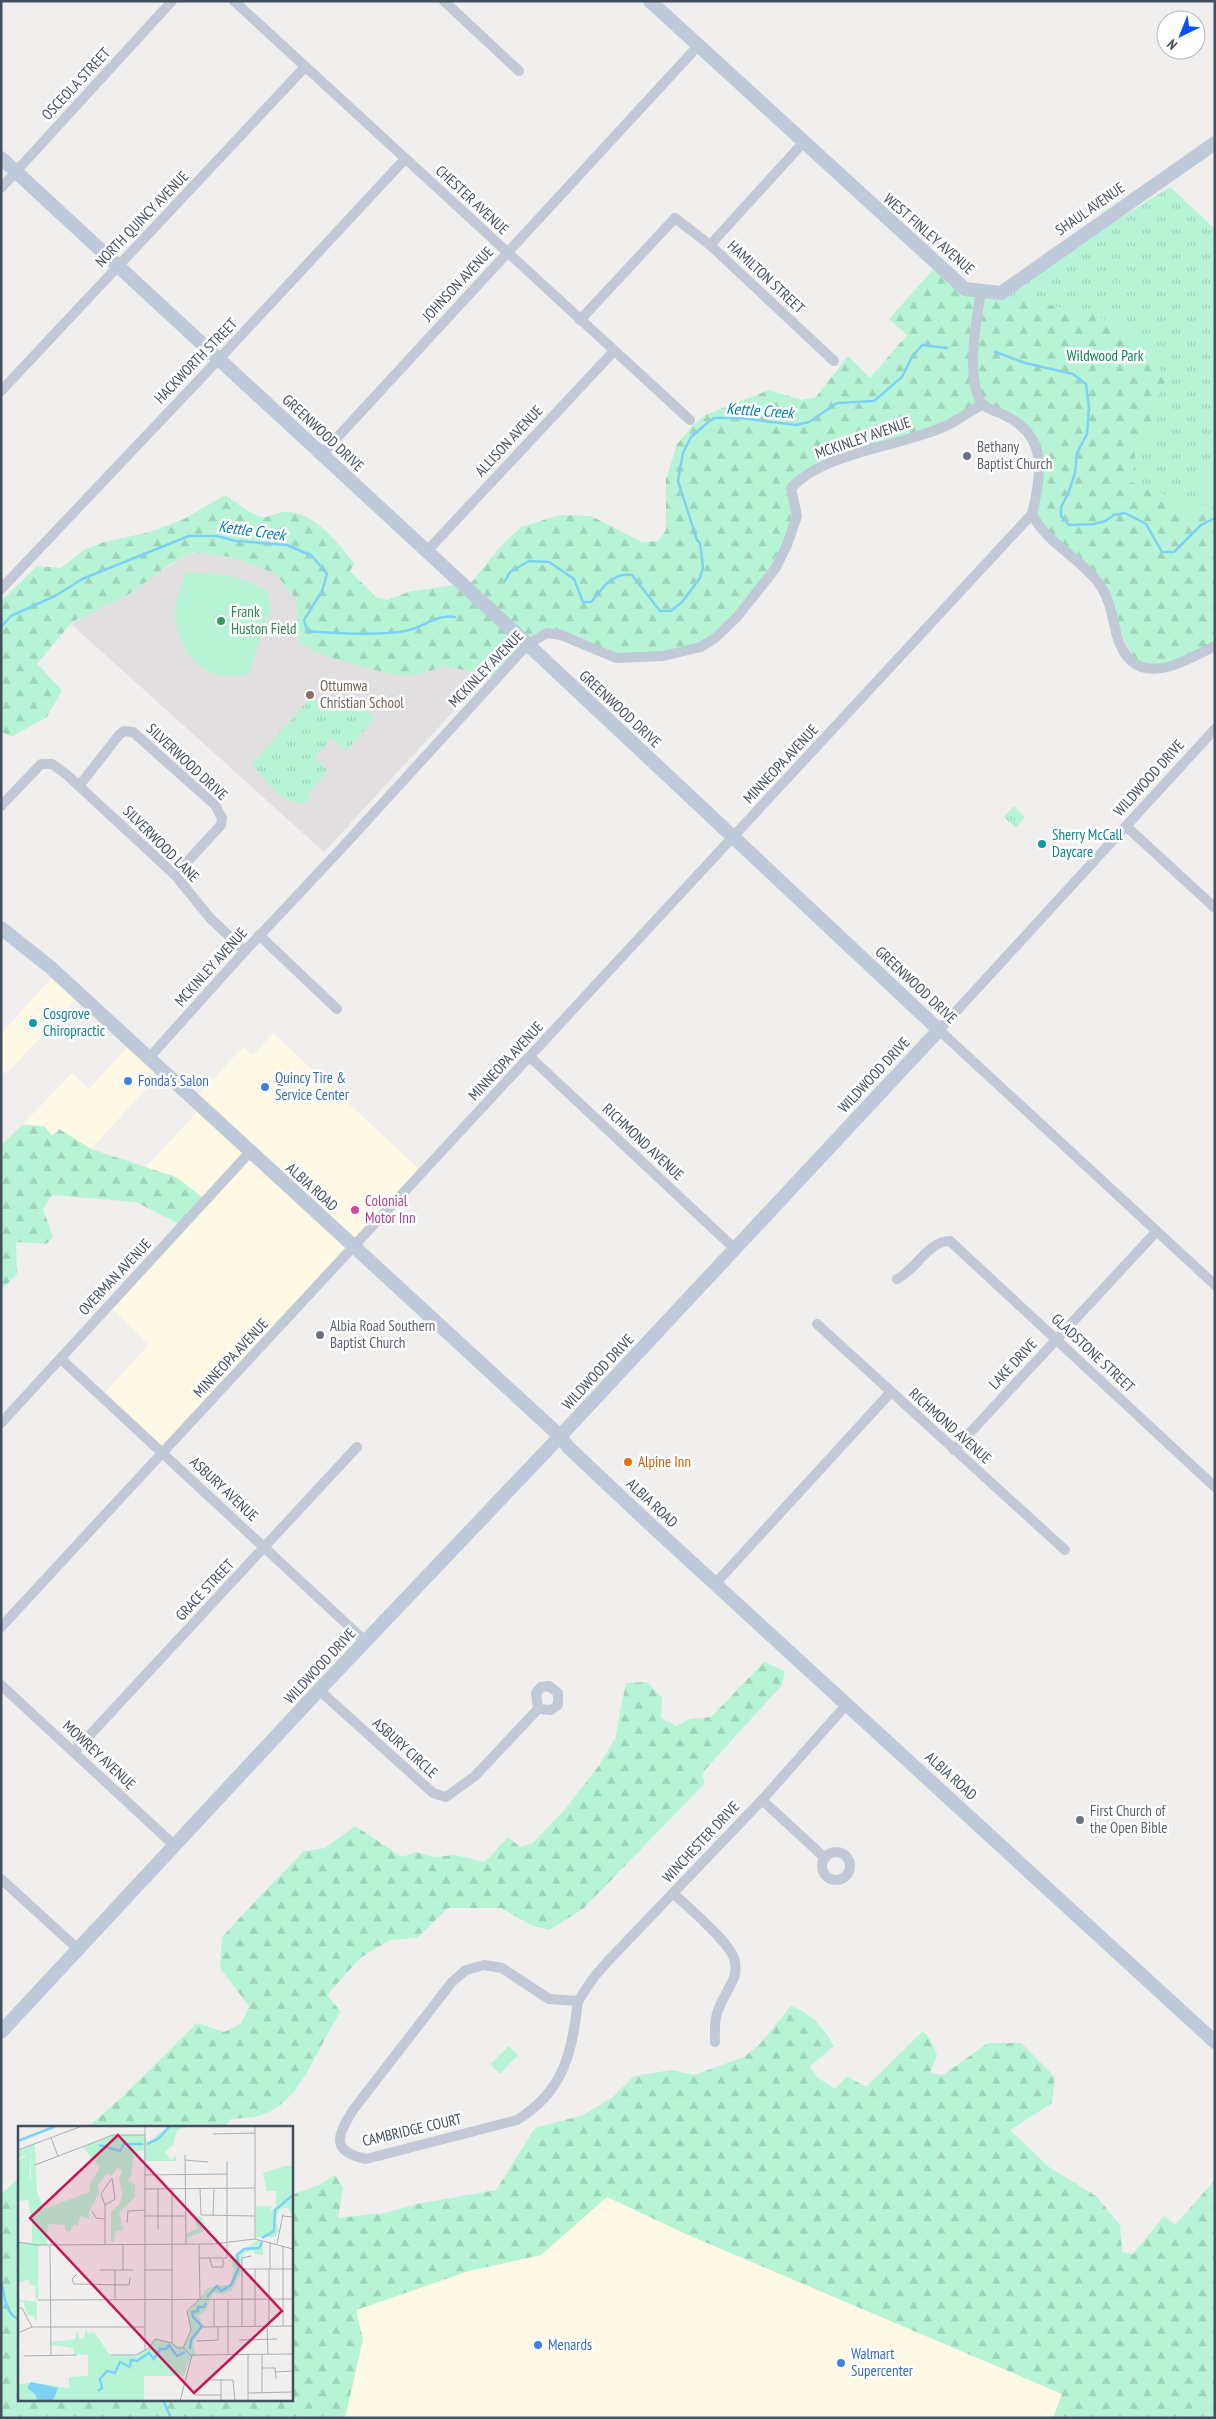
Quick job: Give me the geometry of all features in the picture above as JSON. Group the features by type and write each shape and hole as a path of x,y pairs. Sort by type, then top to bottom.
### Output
{"street":[{"name":"OSCEOLA STREET","path":"1,188 172,1"},
{"name":"CHESTER AVENUE","path":"234,1 690,420"},
{"path":"444,1 520,71"},
{"name":"WEST FINLEY AVENUE","path":"650,1 952,279 965,289 981,292 973,346 975,381 979,398 983,404"},
{"name":"JOHNSON AVENUE","path":"322,454 698,46"},
{"name":"NORTH QUINCY AVENUE","path":"1,391 305,67"},
{"path":"710,245 803,143"},
{"name":"SHAUL AVENUE","path":"981,292 1001,293 1215,143"},
{"name":"GREENWOOD DRIVE","path":"1,158 528,644 733,838 1215,1285"},
{"name":"HACKWORTH STREET","path":"3,583 219,359 405,159"},
{"name":"HAMILTON STREET","path":"580,320 675,218 710,245 834,361"},
{"name":"ALLISON AVENUE","path":"427,551 614,350"},
{"path":"983,404 990,410 1012,419 1033,439 1037,448 1040,466 1039,486 1032,514 1039,528 1100,584 1112,611 1121,645 1132,660 1147,668 1161,670 1215,646"},
{"name":"MCKINLEY AVENUE","path":"148,1059 259,935 528,644 548,633 561,635 616,658 663,656 701,647 715,638 737,617 775,569 798,516 791,488 802,476 826,464 950,424 983,404"},
{"name":"MINNEOPA AVENUE","path":"1,1627 355,1248 1032,514"},
{"name":"WILDWOOD DRIVE","path":"1,2032 176,1846 319,1690 735,1249 1127,827 1215,729"},
{"name":"SILVERWOOD DRIVE","path":"79,786 120,735 124,731 133,732 218,808 222,818 220,825 175,875"},
{"name":"SILVERWOOD LANE","path":"1,806 41,764 52,764 79,786 175,875 210,918 245,951"},
{"path":"1127,827 1215,908"},
{"name":"ALBIA ROAD","path":"1,928 50,967 560,1436 568,1447 715,1584 1215,2042"},
{"path":"259,935 337,1010"},
{"name":"RICHMOND AVENUE","path":"530,1057 735,1249"},
{"name":"OVERMAN AVENUE","path":"1,1423 250,1152"},
{"name":"LAKE DRIVE","path":"954,1450 1156,1232"},
{"name":"GLADSTONE STREET","path":"897,1279 908,1274 937,1243 950,1241 1215,1487"},
{"name":"RICHMOND AVENUE","path":"816,1324 1065,1550"},
{"name":"ASBURY AVENUE","path":"61,1359 164,1452 365,1641"},
{"path":"715,1584 891,1392"},
{"name":"GRACE STREET","path":"74,1752 357,1447"},
{"name":"MOWREY AVENUE","path":"1,1685 176,1846"},
{"name":"ASBURY CIRCLE","path":"319,1690 433,1793 446,1797 475,1776 538,1709"},
{"name":"WINCHESTER DRIVE","path":"578,2001 594,1977 762,1800 847,1704"},
{"path":"762,1800 825,1858"},
{"path":"1,1879 79,1950"},
{"path":"673,1893 724,1943 734,1957 736,1973 720,2002 714,2019 715,2042"},
{"name":"CAMBRIDGE COURT","path":"484,1966 502,1968 549,1999 578,2001 576,2025 563,2072 551,2092 530,2112 517,2120 366,2158 351,2156 343,2150 339,2141 340,2132 353,2110 452,1982 466,1970 484,1966"}],"shaded area":[{"name":"Ottumwa Christian School","path":"193,552 230,557 275,573 295,598 300,644 445,666 487,675 324,852 71,624"},
{"path":"56,973 80,995 6,1074 1,1069 1,1034"},
{"path":"273,1033 423,1173 163,1452 102,1396 149,1344 109,1306 181,1231 176,1177 145,1168 201,1108 193,1100 243,1047 253,1055"},
{"path":"131,1043 162,1072 91,1149 59,1129 52,1136 44,1126 22,1125 72,1073 89,1089"},
{"path":"607,2197 686,2234 1062,2394 1053,2418 345,2418 363,2339 356,2310 469,2271 541,2255"}],"green space":[{"name":"Wildwood Park","path":"1170,187 1215,229 1215,646 1112,611 1037,448 1001,293"},
{"path":"937,265 981,292 1090,313 1119,325 1152,354 1166,380 1151,408 1153,429 1136,450 1130,482 1161,492 1189,512 1215,501 1215,646 1161,670 1133,660 1106,596 1032,514 1039,486 1033,439 985,407 950,424 826,464 791,488 797,516 756,594 701,647 616,658 548,633 496,677 445,666 421,674 394,675 325,656 300,644 295,598 275,573 230,557 193,552 169,565 129,594 72,622 37,664 62,690 47,717 11,737 1,731 1,601 37,566 61,568 84,550 104,542 150,532 184,519 225,495 247,511 262,517 285,512 305,516 315,522 333,538 354,563 350,571 376,597 387,600 408,592 472,582 499,548 521,527 560,515 591,516 642,542 658,541 666,530 666,479 677,444 693,425 705,415 769,390 802,400 816,397 848,356 870,378 907,335 889,319"},
{"path":"1211,463 1215,468 1215,488 1208,494 1194,478"},
{"name":"Frank Huston Field","path":"186,572 218,574 238,578 258,585 267,591 271,609 248,674 228,676 207,670 192,658 181,642 176,623 175,608"},
{"path":"308,700 356,701 375,718 346,751 332,738 314,757 328,771 307,795 310,798 306,803 289,800 281,796 269,785 252,764"},
{"path":"1014,806 1025,817 1016,828 1004,817"},
{"path":"22,1125 44,1126 52,1136 59,1129 91,1149 176,1177 206,1200 183,1226 136,1202 52,1195 43,1209 53,1237 46,1244 16,1242 17,1274 1,1290 1,1146"},
{"path":"764,1662 785,1671 782,1685 703,1772 704,1784 583,1909 549,1930 531,1925 501,1908 448,1908 417,1938 390,1940 360,1958 327,1995 341,2012 307,2072 286,2100 273,2110 258,2116 231,2119 226,2126 89,2126 122,2097 197,2023 224,2032 242,2023 249,2006 220,1968 222,1937 304,1851 325,1848 355,1826 402,1857 416,1852 434,1857 455,1855 485,1862 508,1837 520,1847 533,1843 565,1809 598,1767 615,1739 626,1683 647,1682 662,1698 661,1718 676,1726 690,1719 711,1717"},
{"path":"791,2006 805,2013 816,2021 834,2046 810,2066 817,2077 835,2089 847,2076 866,2087 923,2031 930,2039 937,2055 930,2073 943,2075 988,2043 1021,2043 1055,2077 1052,2103 1010,2130 1050,2168 1096,2196 1120,2225 1122,2252 1133,2254 1164,2216 1175,2225 1215,2180 1215,2418 1053,2418 1062,2394 686,2234 607,2197 541,2255 469,2271 356,2310 363,2339 345,2418 1,2418 1,2194 18,2179 18,2402 292,2402 292,2195 319,2185 335,2175 343,2188 338,2218 384,2213 417,2204 496,2190 535,2128 583,2115 613,2097 634,2076 671,2070 694,2075 744,2057 759,2045"},
{"path":"509,2046 518,2055 500,2074 490,2064"}],"waterway":[{"name":"Kettle Creek","path":"505,581 510,572 529,561 549,562 574,579 583,602 591,602 608,582 619,576 632,575 660,611 671,611 682,602 700,578 703,567 700,543 697,540 678,481 683,453 691,437 714,418 740,418 796,425 809,422 837,403 874,401 902,377 912,357 922,345 947,348"},
{"name":"Kettle Creek","path":"995,352 1025,363 1073,374 1086,384 1089,408 1087,434 1077,453 1075,473 1068,494 1061,507 1061,516 1069,525 1094,524 1105,521 1114,515 1125,513 1146,524 1162,552 1174,552 1201,525 1215,518"},
{"name":"Kettle Creek","path":"1,627 11,616 57,595 82,579 189,536 217,536 236,541 287,545 312,556 327,574 322,591 304,620 307,631 356,634 394,633 412,629 435,619 455,617"},
{"path":"1,2282 8,2308 18,2319"},
{"path":"164,2402 171,2418"}],"place":[{"name":"Bethany Baptist Church","path":"967,456"},
{"name":"Frank Huston Field","path":"221,621"},
{"name":"Ottumwa Christian School","path":"310,695"},
{"name":"Sherry McCall Daycare","path":"1042,844"},
{"name":"Cosgrove Chiropractic","path":"33,1023"},
{"name":"Fonda's Salon","path":"128,1081"},
{"name":"Quincy Tire & Service Center","path":"265,1087"},
{"name":"Colonial Motor Inn","path":"355,1210"},
{"name":"Albia Road Southern Baptist Church","path":"320,1335"},
{"name":"Alpine Inn","path":"628,1462"},
{"name":"First Church of the Open Bible","path":"1080,1820"},
{"name":"Menards","path":"538,2345"},
{"name":"Walmart Supercenter","path":"841,2363"}]}
